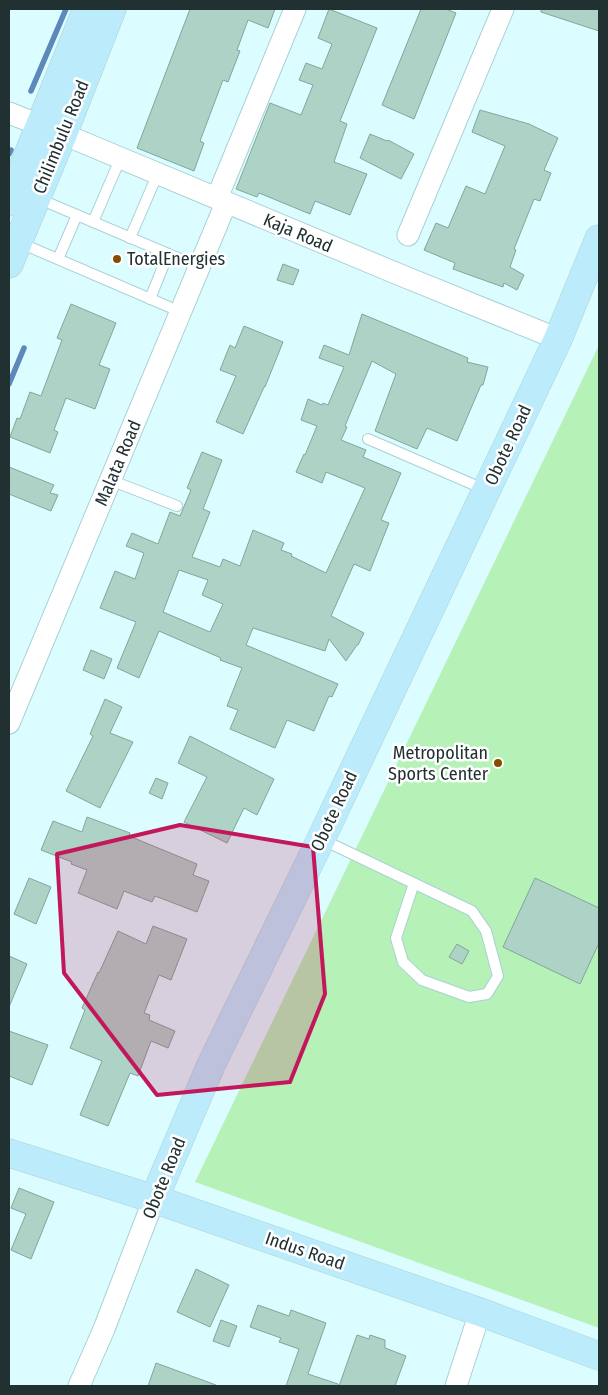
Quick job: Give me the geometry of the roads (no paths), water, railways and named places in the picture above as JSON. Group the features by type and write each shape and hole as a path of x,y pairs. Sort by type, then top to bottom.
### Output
{"street":[{"name":"Chilimbulu Road","path":"13,253 37,198 51,129 87,9"},
{"name":"Chilimbulu Road","path":"9,202 51,129 112,9"},
{"name":"Malata Road","path":"9,723 199,267 222,200 294,9"},
{"path":"408,235 503,9"},
{"name":"Kaja Road","path":"9,113 120,157 558,339"},
{"name":"Obote Road","path":"79,1386 104,1329 154,1199 211,1065 321,839 558,339 599,239"},
{"name":"Indus Road","path":"9,1153 154,1199 480,1312 599,1356"},
{"path":"456,1386 480,1312"}],"lane":[{"path":"93,222 120,157"},
{"path":"130,238 158,173"},
{"path":"37,198 199,267"},
{"path":"58,259 77,215"},
{"path":"13,253 58,259 181,312"},
{"path":"150,299 168,254"},
{"path":"368,439 486,490"},
{"path":"110,480 177,506"},
{"path":"321,839 414,883 472,911 486,930 498,976 487,994 469,998 422,980 403,962 396,938 414,883"}],"waterway":[{"path":"31,91 66,9"},
{"path":"9,154 11,150"},
{"path":"9,384 24,348"}],"place":[{"name":"TotalEnergies","path":"117,259"},
{"name":"Metropolitan Sports Center","path":"498,763"}]}
